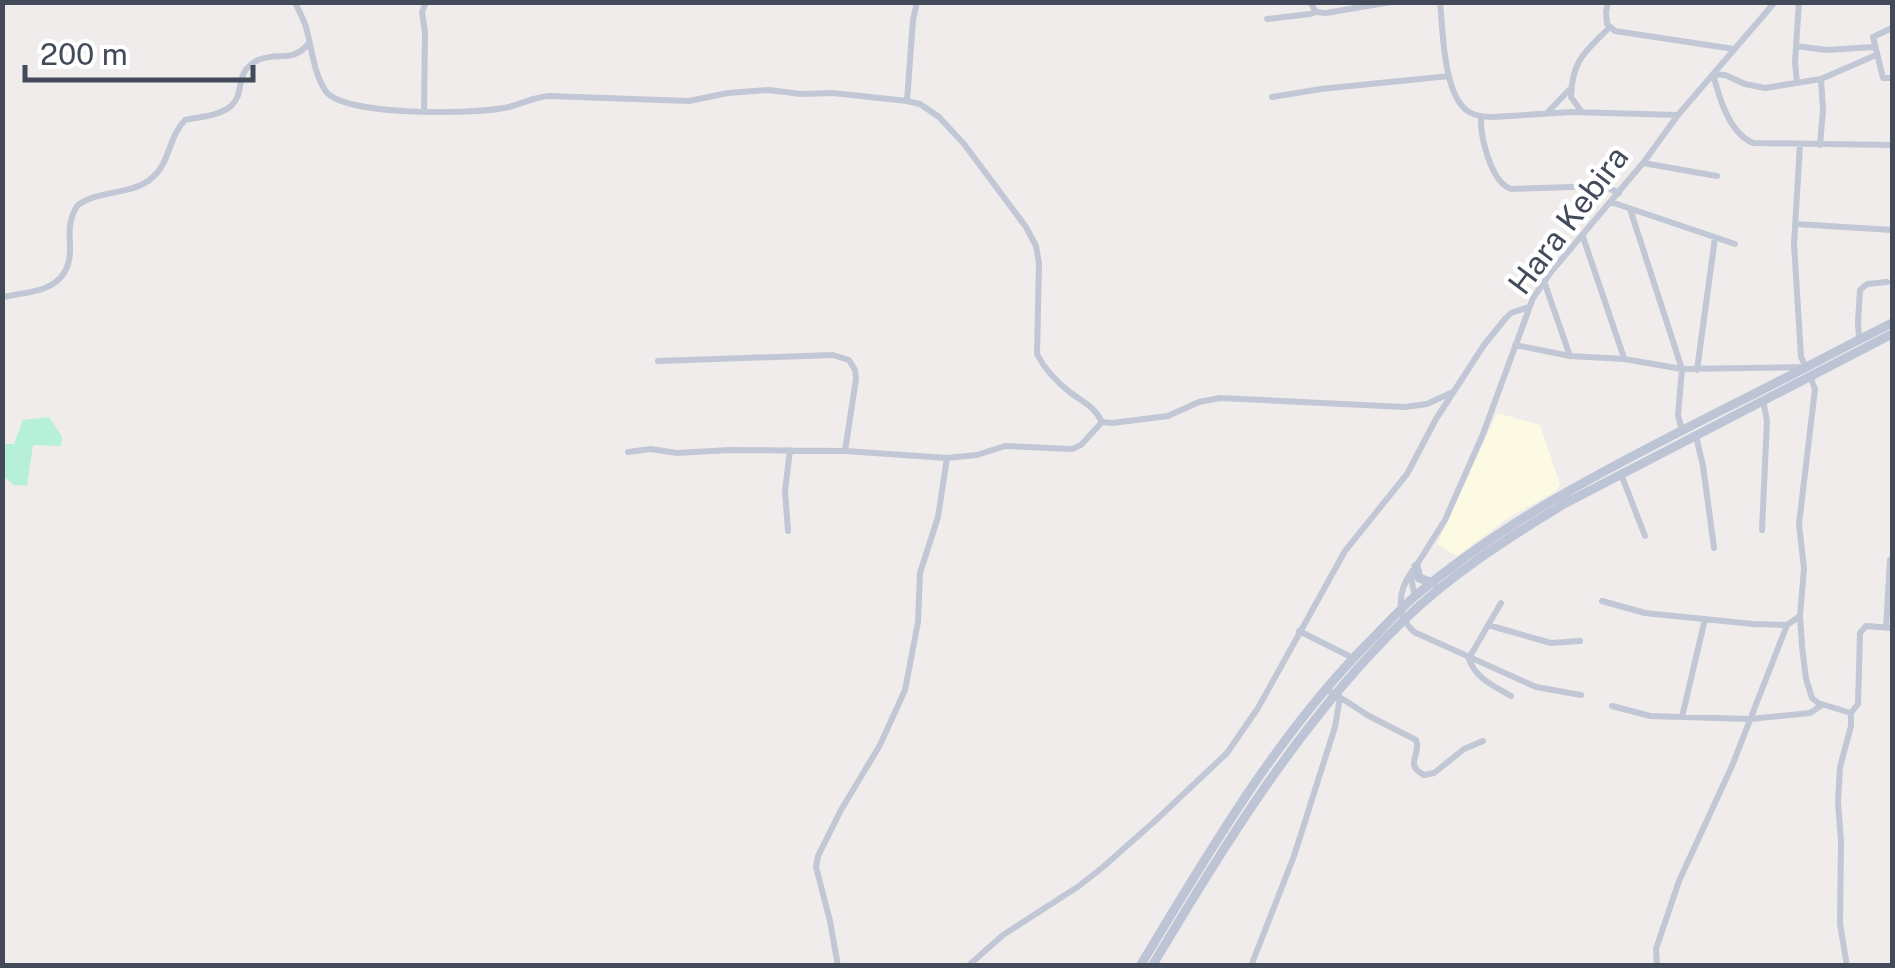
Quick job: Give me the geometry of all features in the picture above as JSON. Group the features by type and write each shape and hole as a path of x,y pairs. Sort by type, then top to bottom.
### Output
{"main road":[{"path":"1333,694 1354,658 1418,601 1511,530 1763,400 1892,322"},
{"path":"1418,601 1433,583 1511,530 1682,430 1892,334"},
{"path":"1416,566 1419,578 1433,583"},
{"path":"1152,966 1274,754 1403,615"},
{"path":"1140,966 1206,868"}],"street":[{"path":"295,2 306,26 319,77 331,97 390,110 476,112 549,96 689,101 769,90 907,101 927,108 982,166 1026,226 1040,263 1037,354 1064,387 1091,407 1102,422 1168,416 1208,399 1404,408 1427,404 1454,392"},
{"path":"424,112 422,12 426,2"},
{"path":"907,101 917,2"},
{"path":"1310,2 1316,12"},
{"path":"1266,19 1392,2"},
{"path":"1440,2 1450,82 1468,112 1480,116 1582,112 1678,115"},
{"path":"1608,2 1606,19 1615,31 1735,50"},
{"path":"1797,83 1799,2"},
{"name":"Hara Kebira","path":"1418,601 1412,578 1416,566 1451,506 1493,410 1529,306 1678,115 1775,3"},
{"path":"1582,112 1573,102 1571,88 1578,58 1609,28"},
{"path":"1892,28 1874,36 1883,78 1892,78"},
{"path":"2,297 42,290 58,281 70,261 69,226 76,206 148,181 156,175 172,138 185,120 226,110 236,99 243,74 252,64 266,58 296,56 310,42"},
{"path":"1797,46 1875,51"},
{"path":"1875,51 1821,80 1766,88 1725,74 1713,74 1734,127 1744,140 1892,146"},
{"path":"1272,98 1449,76"},
{"path":"1820,145 1824,110 1821,80"},
{"path":"1546,114 1571,88"},
{"path":"1480,116 1486,150 1504,187 1604,186 1618,193"},
{"path":"1800,144 1795,265 1802,362 1815,389 1799,515 1804,568 1800,616 1812,698 1851,714"},
{"path":"1643,164 1717,176"},
{"path":"1611,202 1735,244"},
{"path":"1630,210 1682,369 1678,415 1682,430"},
{"path":"1796,224 1892,230"},
{"path":"1582,236 1624,359"},
{"path":"1697,370 1715,238"},
{"path":"1860,340 1860,290 1867,284 1888,282"},
{"path":"1544,283 1570,356"},
{"path":"968,966 1091,876 1156,822 1227,753 1258,708 1345,551 1407,474 1436,420 1498,326 1512,313 1529,306"},
{"path":"1515,345 1570,356 1624,359 1682,369 1808,371"},
{"path":"658,361 832,356 850,360 856,379 844,450"},
{"path":"1762,530 1767,421 1763,400"},
{"path":"628,452 844,450 946,458 986,453 1005,446 1072,449 1081,445 1102,422"},
{"path":"1696,436 1714,548"},
{"path":"788,531 785,491 790,450"},
{"path":"838,966 816,867 818,856 840,810 880,746 906,690 918,622 920,573 938,516 946,458"},
{"path":"1621,474 1645,536"},
{"path":"1847,966 1840,924 1840,766 1851,714 1858,704 1860,633 1866,626 1890,628 1890,560"},
{"path":"1416,566 1402,588 1403,615 1414,632 1536,688 1581,695"},
{"path":"1602,602 1644,613 1753,624 1788,624 1800,616"},
{"path":"1468,658 1501,603"},
{"path":"1682,717 1705,619"},
{"path":"1488,624 1551,642 1580,641"},
{"path":"1656,966 1656,949 1679,881 1732,766 1788,624"},
{"path":"1300,631 1354,658"},
{"path":"1468,658 1479,676 1510,696"},
{"path":"1333,694 1416,740 1414,764 1424,774 1434,773 1464,749 1483,740"},
{"path":"1251,966 1294,856 1335,727 1333,694"},
{"path":"1612,706 1650,716 1750,719 1810,713 1824,704"}],"shaded area":[{"path":"1497,413 1540,425 1560,484 1556,491 1508,518 1457,556 1437,544"}],"green space":[{"path":"49,417 62,437 61,446 33,445 27,486 14,485 4,477 3,444 14,444 23,420"}]}
